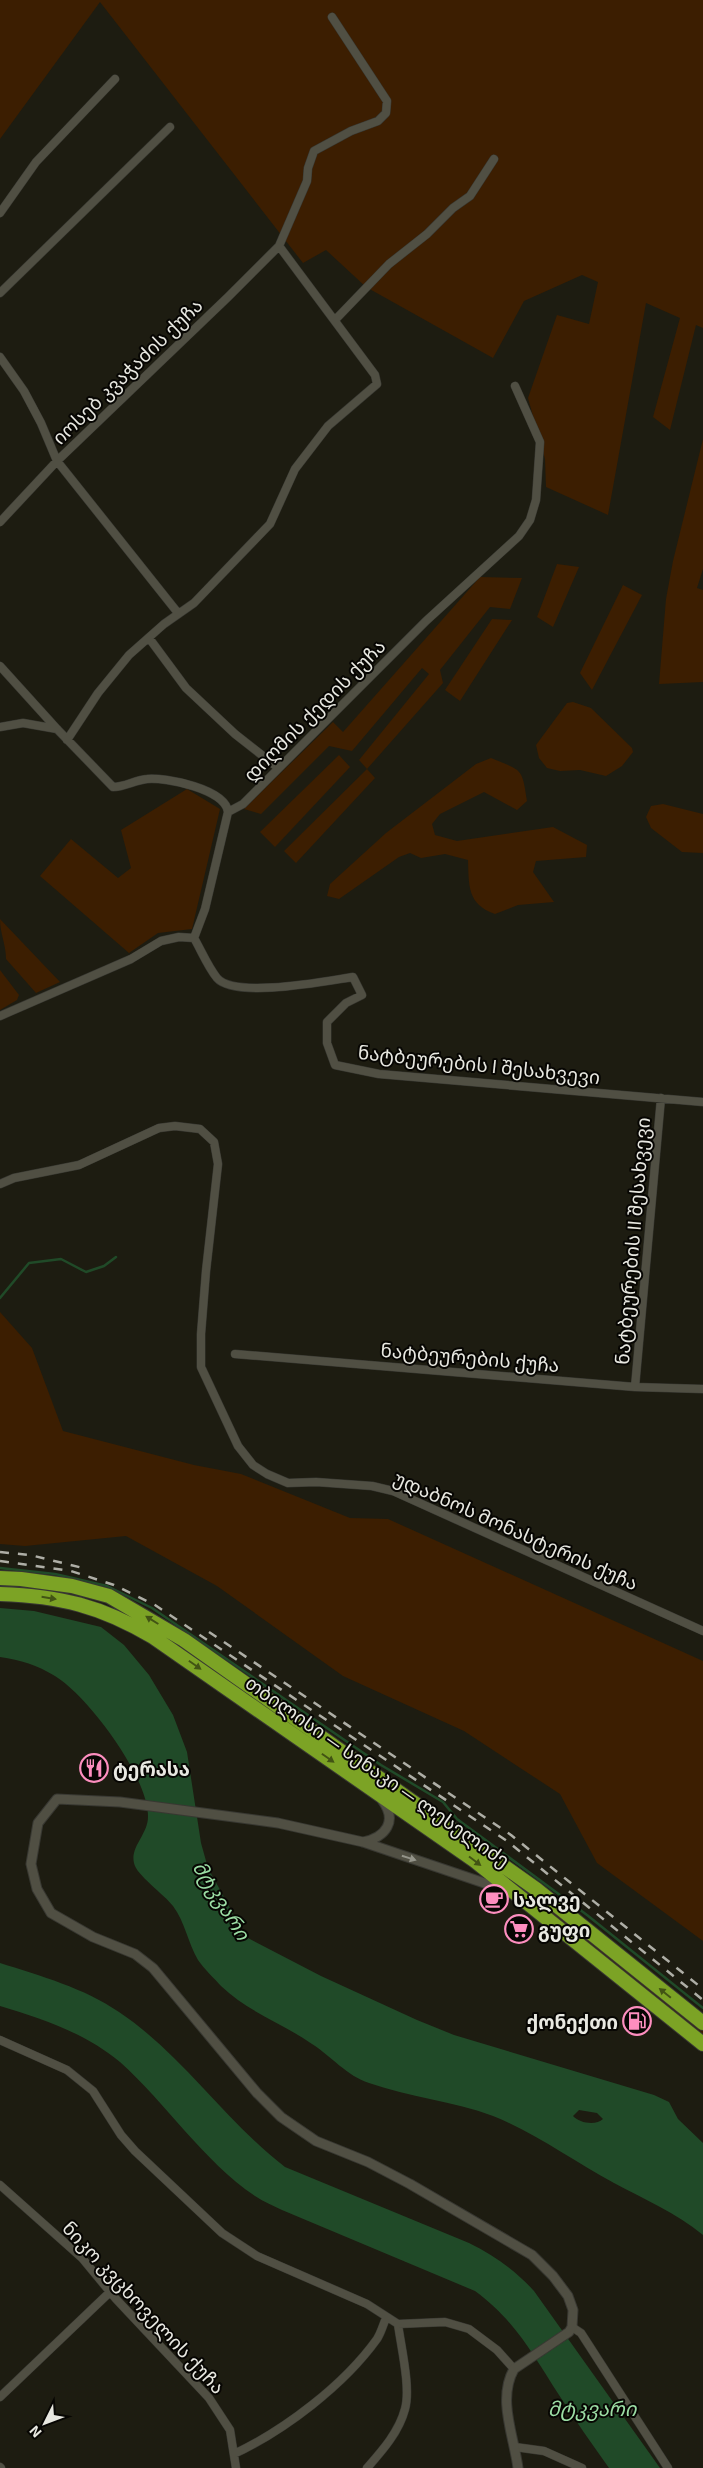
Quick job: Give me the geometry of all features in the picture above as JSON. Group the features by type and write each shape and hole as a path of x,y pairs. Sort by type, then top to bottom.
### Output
{"highway":[{"name":"თბილისი — სენაკი — ლესელიძე","path":"0,1578 21,1578 72,1586 109,1596 184,1640 536,1889 703,2023"},
{"name":"თბილისი — სენაკი — ლესელიძე","path":"0,1594 48,1597 80,1604 126,1621 185,1658 475,1860 703,2044"}],"street":[{"path":"67,740 98,693 129,655 178,613 194,603 270,524 295,469 328,426 377,384 375,375 278,246 307,181 308,168 314,151 351,131 378,121 386,113 387,101 332,16"},
{"path":"0,213 36,162 115,79"},
{"path":"0,293 170,127"},
{"path":"335,320 389,264 427,234 453,208 470,196 494,159"},
{"name":"იოსებ კვაჭაძის ქუჩა","path":"0,522 57,461 228,297 278,246"},
{"path":"0,357 24,391 41,423 57,461 178,613"},
{"name":"დიღმის ქედის ქუჩა","path":"228,812 243,804 277,767 426,621 516,540 530,520 536,500 540,442 516,386"},
{"path":"149,638 186,688 235,734 277,767"},
{"path":"0,666 67,740 113,787 147,779 193,785 221,800 228,808 205,909 194,938 179,937 161,941 131,959 0,1016"},
{"path":"0,727 23,723 57,729"},
{"name":"ნატბეურების I შესახვევი","path":"194,938 218,979 232,986 267,989 352,977 362,995 346,1003 327,1022 327,1043 335,1064 379,1074 703,1102"},
{"name":"ნატბეურების II შესახვევი","path":"635,1387 661,1098"},
{"name":"უდაბნოს მონასტერის ქუჩა","path":"0,1184 14,1178 79,1165 159,1128 175,1126 200,1129 214,1142 218,1164 206,1270 201,1334 201,1366 238,1446 253,1464 267,1474 288,1483 316,1482 372,1486 393,1491 703,1631"},
{"name":"ნატბეურების ქუჩა","path":"235,1354 635,1387 703,1389"},
{"path":"363,1842 374,1840 388,1826 389,1812 374,1789"},
{"path":"518,2468 506,2403 508,2383 514,2369 571,2330 573,2310 568,2296 553,2276 532,2255 410,2184 368,2162 316,2141 288,2122 257,2093 153,1968 135,1954 93,1937 51,1913 37,1889 31,1864 38,1824 57,1799 120,1802 278,1824 363,1842 522,1897"},
{"path":"0,2040 67,2070 93,2092 121,2135 135,2151 222,2233 257,2256 366,2304 398,2324 445,2322 469,2329 497,2350 514,2369"},
{"name":"ნიკო კვცხოველის ქუჩა","path":"0,2185 82,2258 110,2292 209,2398 230,2430 236,2468"},
{"path":"0,2397 110,2292"},
{"path":"234,2454 256,2444 312,2404 350,2370 378,2338 386,2318"},
{"path":"367,2468 394,2434 405,2410 407,2391 398,2324"},
{"path":"571,2330 581,2333 668,2468"},
{"path":"515,2447 544,2451 582,2468"}],"shaded area":[{"path":"0,0 703,0 703,328 696,325 670,430 653,417 680,318 646,303 608,515 546,487 545,459 528,398 557,315 589,324 598,282 582,275 524,301 493,358 366,287 326,250 303,263 100,2 0,139"},
{"path":"703,439 703,569 697,588 703,590 703,682 659,684 666,599 673,561"},
{"path":"557,564 579,567 553,627 537,617"},
{"path":"480,577 522,578 510,609 490,607 440,670 443,683 367,769 359,760 429,674 422,668 352,751 329,746 261,814 244,809 333,722 343,732"},
{"path":"623,585 642,595 592,690 580,673"},
{"path":"492,619 512,620 460,701 445,690"},
{"path":"573,702 591,708 632,748 633,752 622,766 606,776 580,770 560,771 547,768 539,758 536,745 567,703"},
{"path":"339,755 350,767 275,847 260,832"},
{"path":"491,758 515,768 519,772 524,782 527,801 517,810 484,792 440,814 432,824 435,835 457,841 553,827 587,845 586,857 536,861 533,872 554,902 518,905 495,914 479,905 471,893 468,860 445,854 421,858 410,853 399,857 339,899 327,896 330,884 386,833 476,764"},
{"path":"367,769 375,778 296,863 284,851"},
{"path":"187,789 220,809 192,929 158,933 129,953 40,876 71,839 118,878 131,868 121,830"},
{"path":"663,804 703,814 703,853 682,852 651,828 646,817 651,806"},
{"path":"0,919 60,982 36,993 6,959"},
{"path":"0,970 19,995 17,1000 0,1010"},
{"path":"0,1312 32,1348 63,1431 194,1465 241,1474 350,1518 388,1519 703,1661 703,1941 597,1863 560,1794 464,1731 343,1676 217,1586 126,1536 25,1546 0,1544"},
{"path":"522,1889 537,1898 703,2031 703,2038 535,1902"}],"water":[{"path":"0,1608 34,1611 101,1627 124,1645 149,1675 173,1715 187,1752 201,1843 208,1868 246,1937 321,1976 454,2035 654,2095 669,2102 678,2119 703,2143 703,2235 671,2213 599,2175 509,2123 478,2111 384,2088 353,2076 312,2044 231,1995 198,1960 181,1919 173,1906 136,1868 133,1857 147,1823 146,1801 139,1781 114,1739 84,1701 69,1686 42,1669 0,1657","holes":["579,2110 597,2113 603,2119 592,2123 583,2122 573,2116"]},
{"name":"მტკვარი","path":"0,1963 77,1989 119,2012 163,2047 263,2149 285,2167 469,2243 504,2264 534,2291 660,2468 609,2468 571,2414 532,2352 501,2314 475,2291 282,2210 258,2198 236,2182 219,2166 137,2078 107,2052 63,2028 0,2006"}],"waterway":[{"path":"0,1298 29,1263 61,1259 86,1272 104,1266 116,1257"},
{"path":"0,1568 55,1574 107,1586 152,1608 381,1765 443,1802 457,1819 587,1915 703,2008"}],"railway":[{"path":"0,1552 30,1555 83,1568"},
{"path":"0,1561 71,1571 114,1585 155,1605 507,1841 703,2000"},
{"path":"209,1632 511,1835 703,1989"}],"place":[{"name":"ტერასა","path":"94,1768"},
{"name":"სალვე","path":"494,1899"},
{"name":"გუფი","path":"519,1929"},
{"name":"ქონექთი","path":"637,2021"}]}
